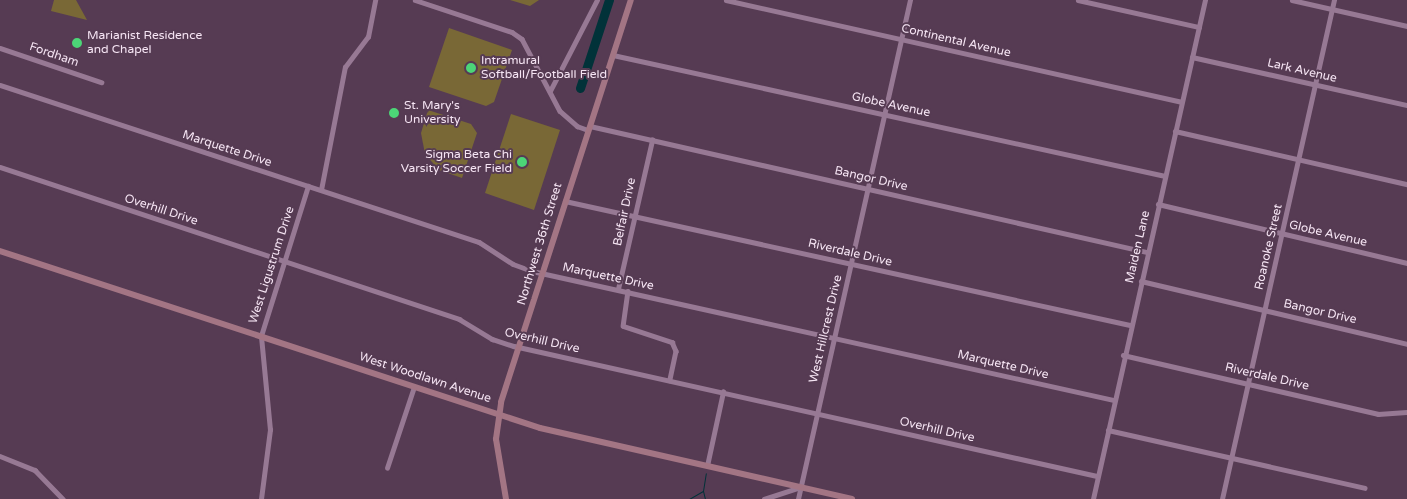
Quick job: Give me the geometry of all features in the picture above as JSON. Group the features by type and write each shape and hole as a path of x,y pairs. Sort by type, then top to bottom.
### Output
{"street":[{"path":"321,190 345,66 368,37 375,0"},
{"name":"Bangor Drive","path":"415,0 512,32 529,48 550,91 568,120 589,128 652,140 1147,252"},
{"path":"550,91 596,0"},
{"name":"Northwest 36th Street","path":"506,499 496,445 498,414 631,0"},
{"name":"Continental Avenue","path":"726,0 1181,102"},
{"name":"West Hillcrest Drive","path":"798,499 910,0"},
{"path":"1078,0 1199,27"},
{"name":"Maiden Lane","path":"1093,499 1130,325 1205,0"},
{"path":"1292,0 1407,26"},
{"name":"Roanoke Street","path":"1222,499 1334,0"},
{"name":"Fordham","path":"0,48 101,82"},
{"name":"Globe Avenue","path":"613,55 1165,176"},
{"name":"Lark Avenue","path":"1192,57 1407,105"},
{"name":"Marquette Drive","path":"0,85 479,242 513,264 543,274 628,291 1114,400"},
{"path":"1175,132 1407,184"},
{"name":"Belfair Drive","path":"618,289 652,140"},
{"name":"Overhill Drive","path":"0,167 459,319 492,339 519,347 1097,476"},
{"name":"West Ligustrum Drive","path":"262,499 270,430 261,336 308,186"},
{"name":"Riverdale Drive","path":"565,201 1130,325"},
{"name":"Globe Avenue","path":"1158,204 1407,262"},
{"name":"West Woodlawn Avenue","path":"0,250 550,431 852,499"},
{"name":"Bangor Drive","path":"1140,281 1407,344"},
{"path":"628,291 623,326 672,342 676,351 670,380"},
{"name":"Riverdale Drive","path":"1124,355 1378,414 1407,412"},
{"path":"387,468 414,387"},
{"path":"707,466 723,392"},
{"path":"1108,430 1365,488"},
{"path":"0,456 35,470 63,499"},
{"path":"764,499 800,487"}],"shaded area":[{"path":"54,0 76,0 87,20 51,11"},
{"path":"510,0 539,0 530,6"},
{"name":"Intramural Softball/Football Field","path":"449,28 512,50 494,102 486,106 429,87"},
{"path":"428,110 471,124 477,133 462,178 439,170 425,154 421,133"},
{"name":"Sigma Beta Chi Varsity Soccer Field","path":"511,114 560,130 534,210 485,193"}],"waterway":[{"path":"580,88 609,0"},
{"path":"705,499 703,491 706,473"},
{"path":"689,499 703,491"}],"place":[{"name":"Marianist Residence and Chapel","path":"77,43"},
{"name":"Intramural Softball/Football Field","path":"471,68"},
{"name":"St. Mary's University","path":"394,113"},
{"name":"Sigma Beta Chi Varsity Soccer Field","path":"522,162"}]}
